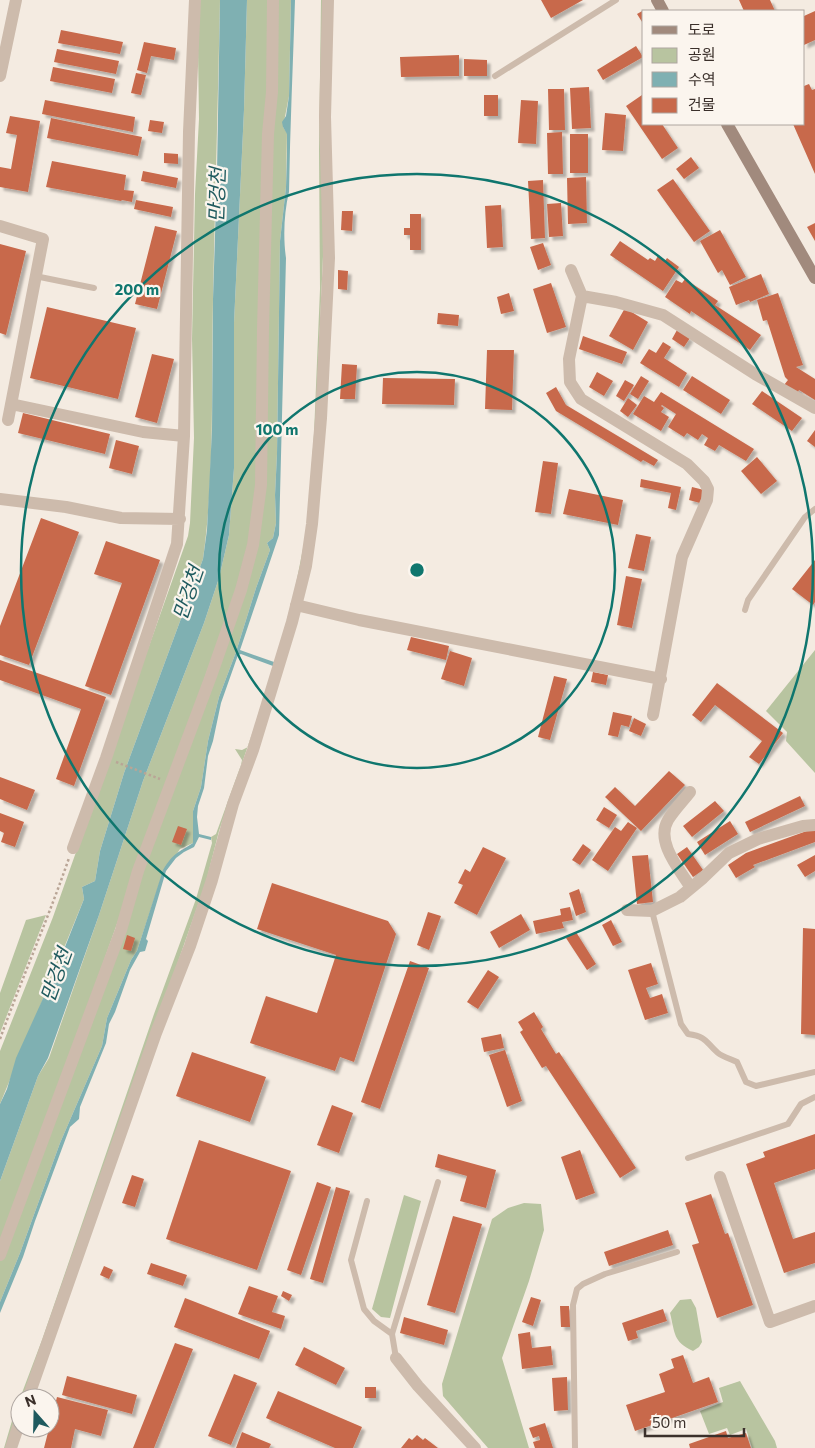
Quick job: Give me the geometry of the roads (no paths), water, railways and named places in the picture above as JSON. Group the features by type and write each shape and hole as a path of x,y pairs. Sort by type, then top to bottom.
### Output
{"street":[{"path":"0,76 16,0"},
{"path":"73,848 106,758 177,544 184,436 189,132 195,0"},
{"path":"0,1255 121,930 138,871 241,590 253,545 261,485 263,329 268,134 272,92 273,0"},
{"path":"32,1388 156,1033 190,946 212,880 233,804 253,750 306,566 312,524 321,418 329,258 325,117 328,0"},
{"path":"728,125 815,278"},
{"path":"0,226 43,239 8,420"},
{"path":"571,270 582,296 569,359 570,382 581,399 687,464 704,481 708,489 708,500 682,557 654,715"},
{"path":"582,296 616,302 663,316 755,374 815,408"},
{"path":"11,404 143,432 184,436"},
{"path":"0,499 66,507 121,518 180,519"},
{"path":"296,605 359,620 661,679"},
{"path":"690,792 667,822 664,834 667,849 691,888"},
{"path":"627,910 652,911 680,897 729,853 758,839 802,826 815,825"},
{"path":"720,1176 770,1322 815,1306"},
{"path":"396,1358 418,1386 475,1448"}],"lane":[{"path":"495,76 616,0"},
{"path":"35,276 94,288"},
{"path":"745,610 748,600 805,517 815,509"},
{"path":"652,911 681,1024 688,1034 699,1036 707,1041 720,1055 737,1062 746,1082 756,1086 815,1072"},
{"path":"688,1158 788,1124 800,1104 815,1097"},
{"path":"396,1358 392,1334 438,1182"},
{"path":"367,1201 351,1260 364,1309 374,1321 392,1334"},
{"path":"575,1448 573,1305 577,1290 582,1284 605,1274 677,1252"}],"water":[{"name":"만겅천","path":"220,0 247,0 234,323 234,468 229,535 219,578 204,623 143,781 99,915 48,1058 38,1076 0,1181 0,1104 7,1089 16,1058 55,972 84,899 82,887 95,881 100,851 124,773 203,559 207,530 212,430"},
{"path":"291,0 295,0 289,192 284,225 286,258 279,535 240,650 274,662 273,666 241,654 238,655 221,703 208,756 204,788 198,806 199,834 211,837 211,840 199,837 194,847 176,858 166,871 146,939 148,941 145,951 140,952 130,970 109,1024 106,1043 80,1107 79,1119 70,1127 23,1257 0,1313 0,1302 60,1143 102,1046 107,1018 131,960 137,951 163,870 173,856 193,843 193,811 201,787 208,741 219,697 270,550 267,543 273,538 276,523 280,241 286,187 287,154 287,134 282,122 286,116 289,96"}]}
